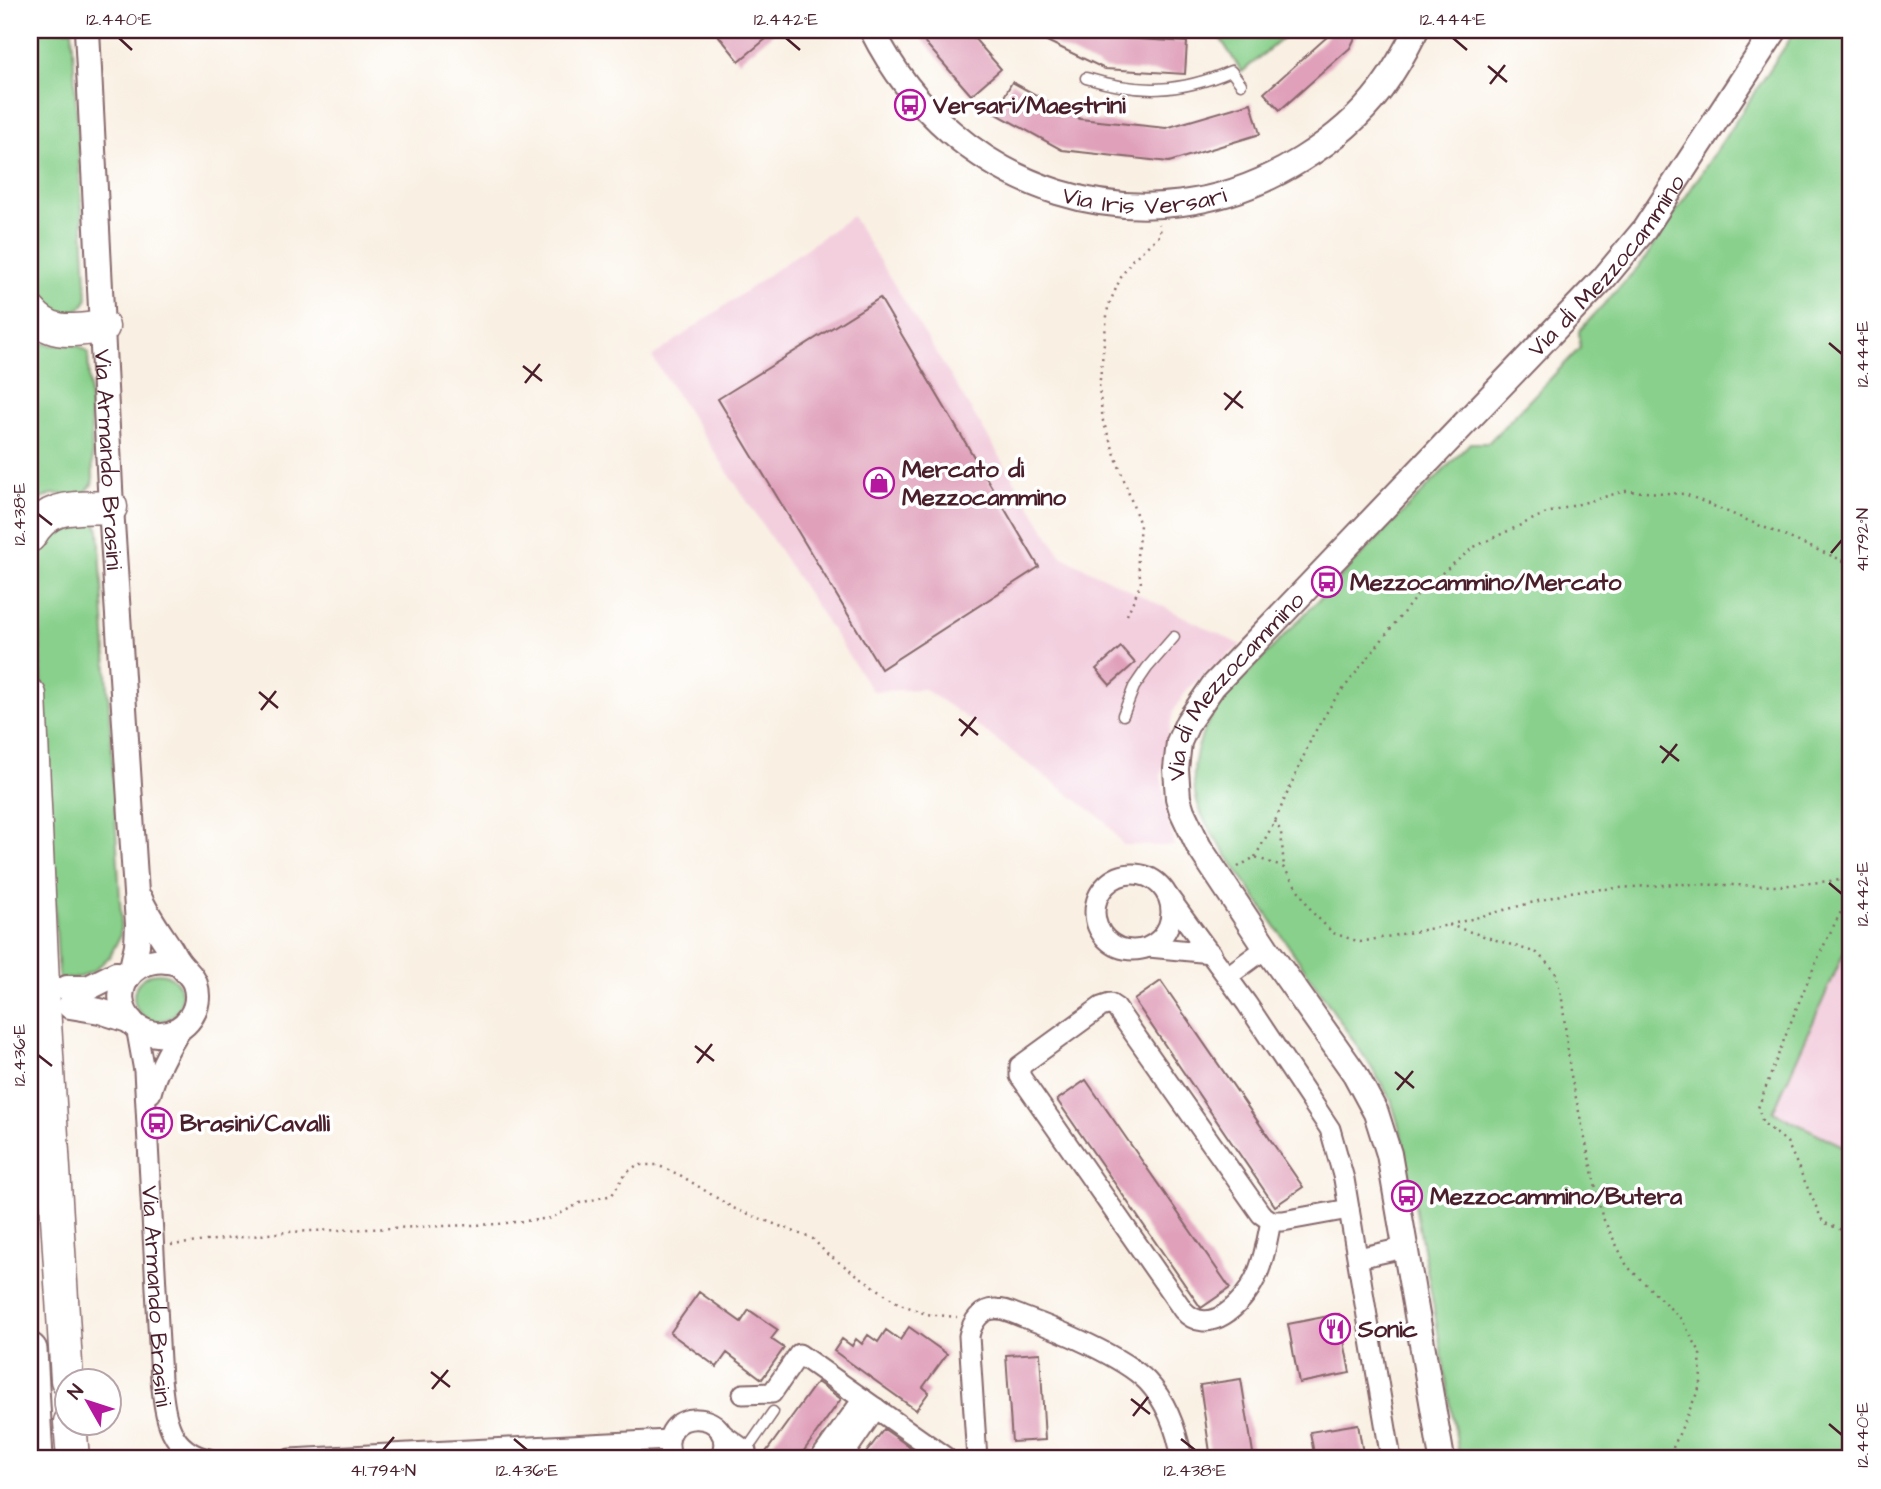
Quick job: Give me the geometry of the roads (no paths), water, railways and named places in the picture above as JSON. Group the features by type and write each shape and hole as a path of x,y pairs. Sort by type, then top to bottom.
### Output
{"highway":[{"path":"30,1350 36,1459"}],"main road":[{"path":"30,311 38,321 55,329 67,331 103,327"},
{"path":"30,536 38,523 51,513 111,507"},
{"path":"30,695 45,1020 67,1366"},
{"path":"71,1436 73,1459"}],"street":[{"name":"Via Armando Brasini","path":"87,30 111,507 138,938 122,1000 133,1023 143,1059 161,1379 167,1422 179,1442 193,1453 209,1459"},
{"name":"Via Iris Versari","path":"872,30 908,89 940,123 979,154 1023,179 1058,192 1096,201 1133,205 1183,203 1235,191 1268,179 1303,159 1340,131 1376,96 1416,30"},
{"name":"Via di Mezzocammino","path":"1443,1459 1389,1154 1376,1113 1355,1074 1199,847 1178,798 1176,757 1179,742 1188,722 1213,686 1595,289 1627,252 1775,30"},
{"path":"1168,896 1172,910 1170,924 1161,939 1149,947 1135,951 1120,949 1099,931 1095,920 1095,907 1099,894 1109,882 1122,875 1135,874 1146,876 1160,884 1228,976 1330,1129 1336,1144 1349,1209 1391,1459"},
{"name":"Via Armando Brasini","path":"135,889 151,921 180,964 189,972 198,995 191,1018 159,1066 147,1112"},
{"path":"1149,947 1211,953"},
{"path":"1228,976 1266,948"},
{"path":"180,964 156,959 145,962 130,973 116,974 68,997 133,1023 146,1032 159,1035 172,1033 183,1027"},
{"path":"1271,1221 1259,1270 1241,1300 1222,1316 1205,1322 1194,1320 1183,1310 1020,1076 1020,1066 1101,1007 1107,1004 1113,1006 1263,1216 1271,1221 1283,1221 1349,1209"},
{"path":"1358,1258 1405,1248"},
{"path":"977,1459 969,1336 974,1321 987,1310 1001,1309 1038,1322 1121,1362 1140,1375 1164,1404 1182,1459"},
{"path":"743,1394 772,1393 799,1354 944,1457"},
{"path":"830,1458 870,1404"},
{"path":"290,1459 670,1450 672,1432 677,1425 693,1418 709,1421 746,1451"},
{"path":"720,1459 724,1450 721,1433"}],"lane":[{"path":"1086,78 1153,90 1179,88 1231,71 1241,83"},
{"path":"1123,715 1134,687 1146,668 1174,637"},
{"path":"746,1451 774,1412"}],"place":[{"name":"Versari/Maestrini","path":"910,105"},
{"name":"Mercato di Mezzocammino","path":"879,483"},
{"name":"Mezzocammino/Mercato","path":"1327,582"},
{"name":"Brasini/Cavalli","path":"157,1123"},
{"name":"Mezzocammino/Butera","path":"1407,1196"},
{"name":"Sonic","path":"1335,1329"}]}
